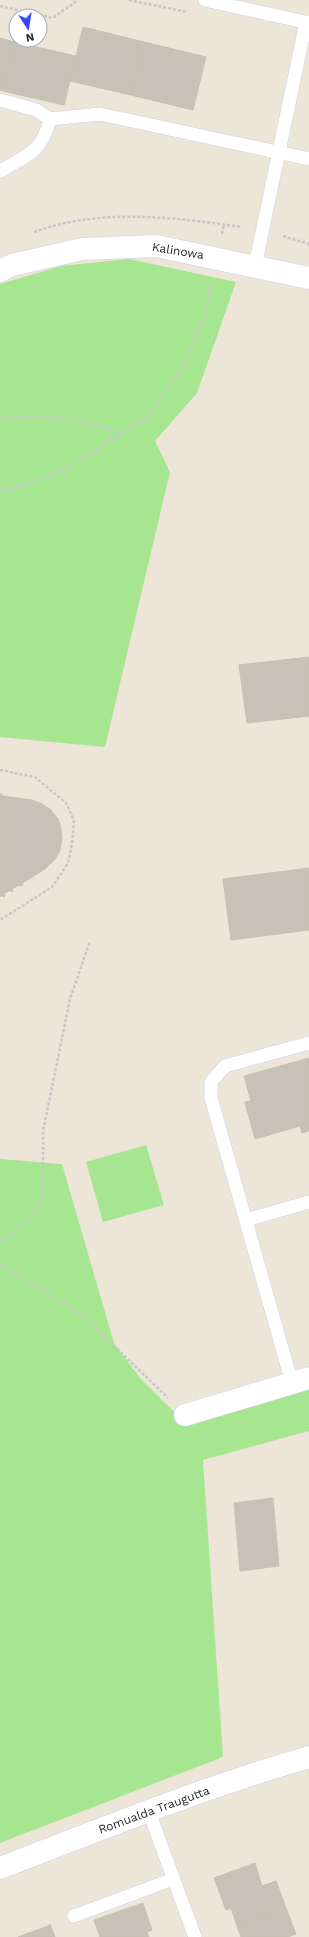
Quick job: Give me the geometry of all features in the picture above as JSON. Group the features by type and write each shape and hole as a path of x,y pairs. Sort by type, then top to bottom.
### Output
{"street":[{"name":"Kalinowa","path":"0,271 12,265 82,248 156,246 309,278"},
{"path":"185,1415 300,1381"},
{"name":"Romualda Traugutta","path":"0,1868 260,1771 309,1757"}],"lane":[{"path":"205,0 247,4 308,22 255,266"},
{"path":"0,100 36,110 50,119 100,114 309,159"},
{"path":"0,171 33,152 46,136 50,119"},
{"path":"300,1381 246,1220 211,1098 211,1082 225,1066 309,1043"},
{"path":"246,1220 309,1202"},
{"path":"149,1812 194,1937"},
{"path":"74,1916 174,1879"}],"path":[{"path":"0,6 53,18 78,0"},
{"path":"0,490 22,486 66,469 146,418 182,369 205,314 213,277"},
{"path":"0,419 30,416 67,418 117,431 120,435"},
{"path":"0,770 35,777 66,803 74,820 72,844 68,863 52,887 0,920"},
{"path":"0,1240 7,1237 32,1218 43,1196 43,1131 70,999 90,941"},
{"path":"0,1264 82,1315 185,1415"}],"green space":[{"path":"129,259 236,282 197,393 155,441 170,472 105,747 0,737 0,284 61,266"},
{"path":"146,1145 164,1205 103,1222 86,1162"},
{"path":"0,1159 62,1164 114,1343 140,1378 188,1426 309,1388 309,1431 203,1460 223,1757 0,1843"}],"building":[{"path":"83,27 144,42 131,95 70,81"},
{"path":"0,38 8,40 8,48 13,48 3,91 0,90"},
{"path":"144,42 206,57 193,110 131,95"},
{"path":"13,48 41,48 76,56 64,105 3,91"},
{"path":"309,657 309,716 247,723 239,665"},
{"path":"0,794 2,794 2,796 32,800 51,810 58,819 62,838 60,850 55,859 45,869 22,883 23,885 19,885 12,889 13,891 11,892 10,890 4,894 5,896 3,897 2,895 0,897"},
{"path":"309,868 309,930 231,940 223,879"},
{"path":"309,1058 309,1131 302,1133 300,1126 255,1139 245,1102 251,1101 244,1076"},
{"path":"273,1498 279,1566 240,1571 234,1503"},
{"path":"255,1863 262,1886 276,1881 286,1908 237,1926 231,1908 226,1910 214,1878"},
{"path":"143,1903 152,1930 147,1932 149,1937 100,1937 94,1920"},
{"path":"286,1908 296,1934 288,1937 241,1937 237,1926"},
{"path":"50,1924 55,1937 18,1937 48,1926"}]}
